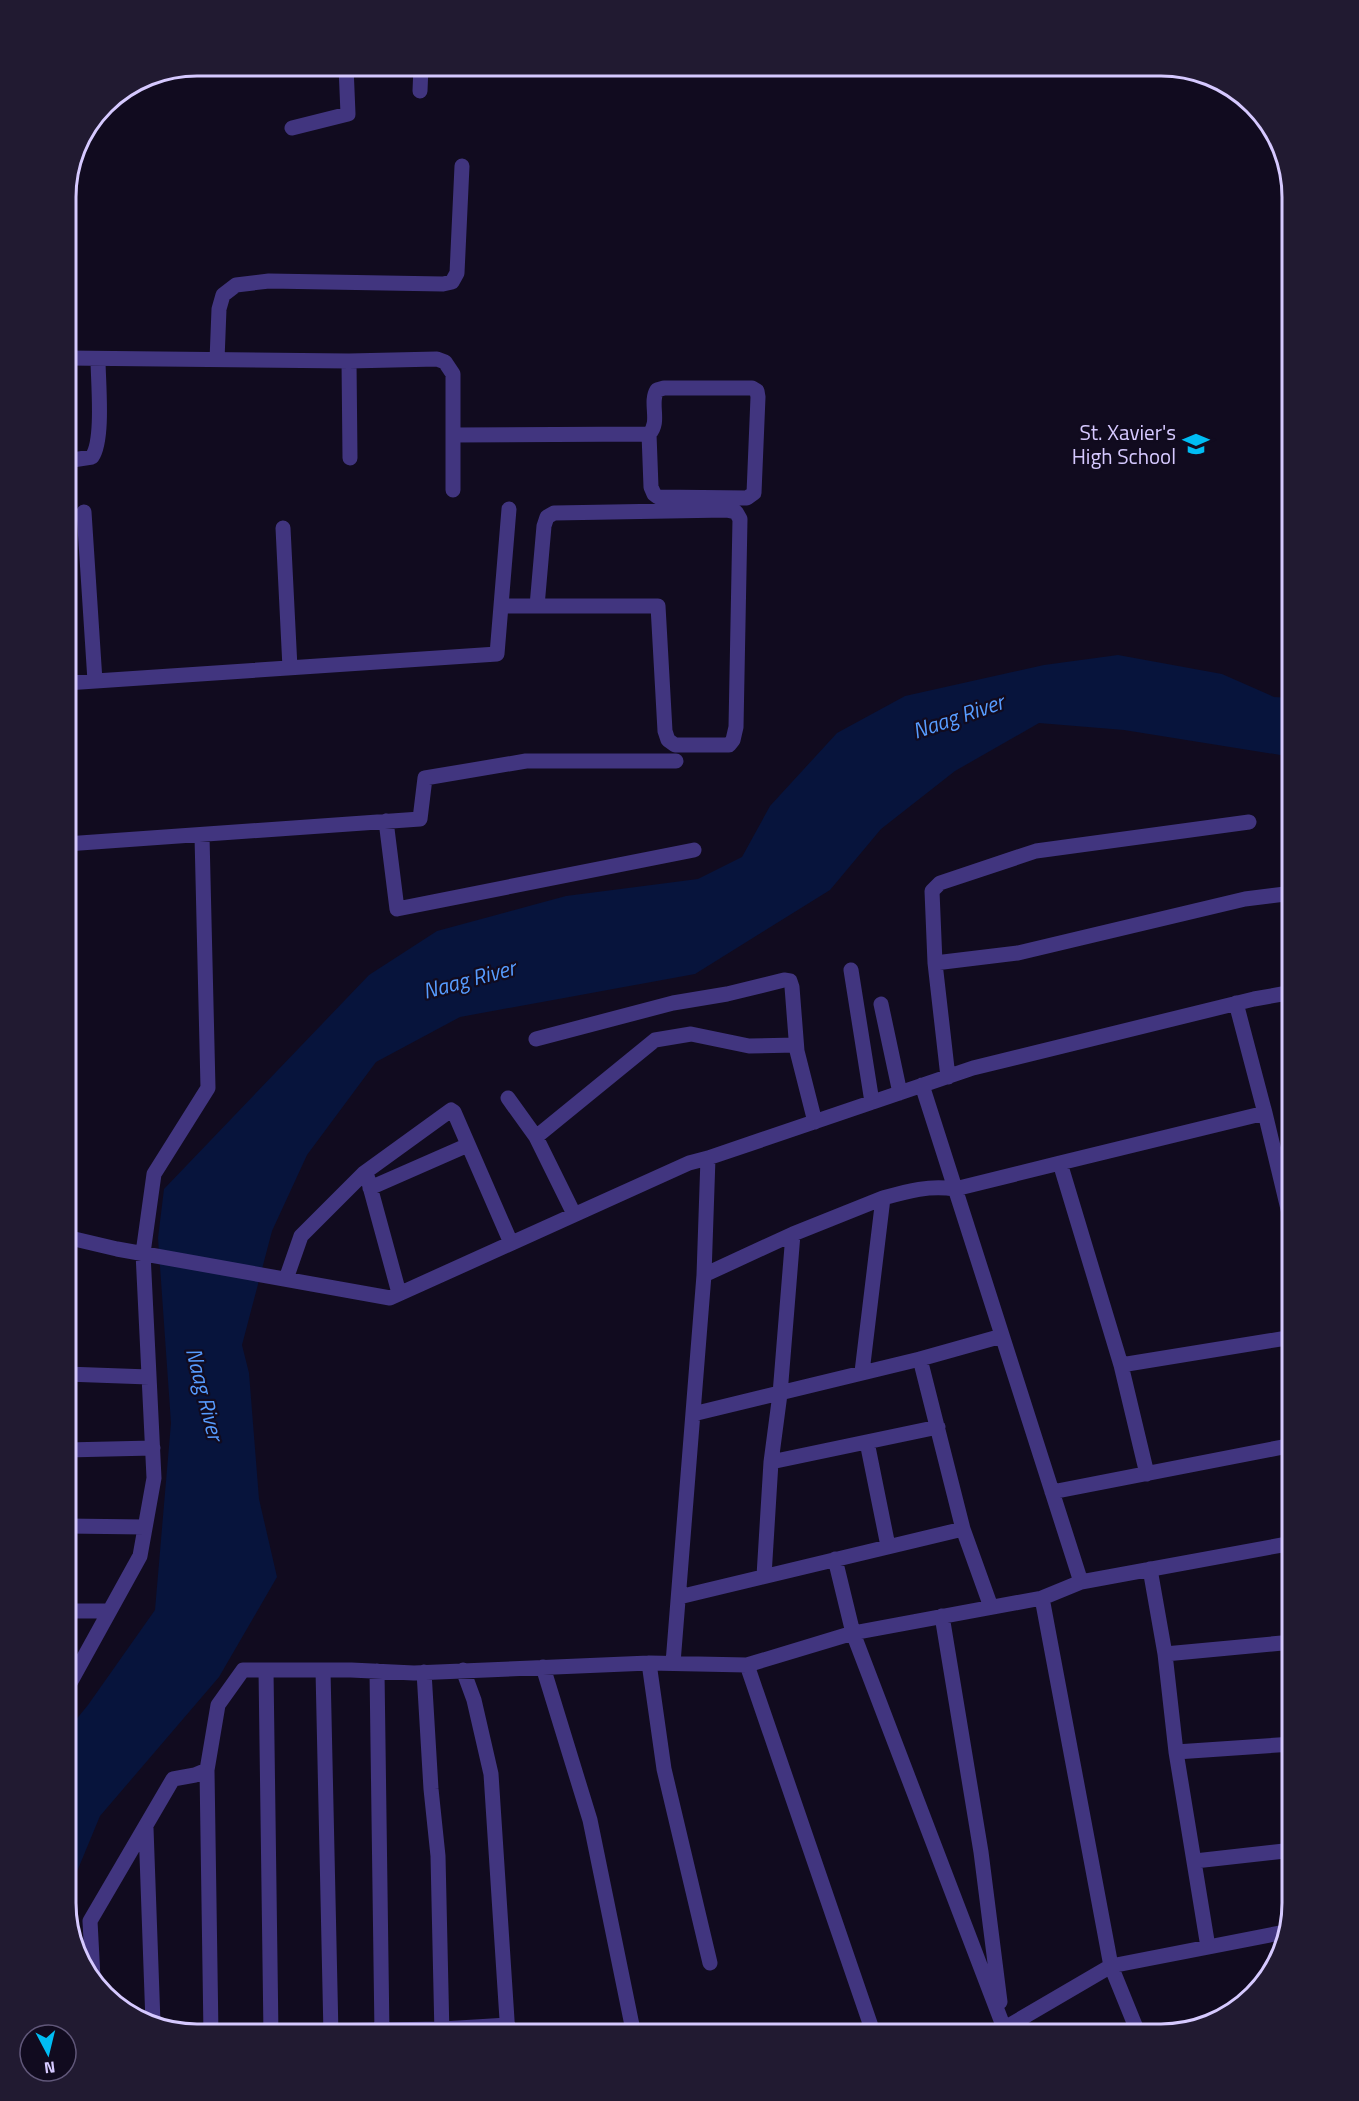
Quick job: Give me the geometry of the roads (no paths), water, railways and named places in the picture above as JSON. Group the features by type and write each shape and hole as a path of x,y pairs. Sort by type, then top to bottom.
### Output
{"street":[{"path":"292,128 348,114 346,76"},
{"path":"420,91 421,76"},
{"path":"217,360 219,309 223,295 236,285 269,281 443,284 452,282 457,273 462,166"},
{"path":"77,358 349,361 437,359 444,362 453,374 453,490"},
{"path":"77,459 92,457 96,451 98,359"},
{"path":"349,361 350,458"},
{"path":"453,435 649,434 655,424 654,394 657,390 664,388 752,388 757,391 758,397 754,493 747,498 658,497 651,487 649,434"},
{"path":"77,682 497,654 509,509"},
{"path":"502,606 537,606 658,606 665,731 668,740 675,745 729,745 733,740 736,727 740,519 736,512 726,510 554,513 547,517 544,526 537,606"},
{"path":"84,512 96,681"},
{"path":"283,528 290,668"},
{"path":"77,843 420,819 425,778 525,761 676,761"},
{"path":"386,820 397,909 693,850"},
{"path":"948,1077 935,963 932,891 940,883 1036,851 1250,822"},
{"path":"76,1671 140,1556 154,1478 143,1253 154,1174 208,1088 202,836"},
{"path":"935,963 1018,953 1245,899 1282,894"},
{"path":"851,970 872,1102"},
{"path":"536,1039 673,1003 727,994 784,980 790,981 796,1045 815,1122"},
{"path":"76,1240 390,1298 689,1162 708,1158 973,1068 1236,1003 1282,994"},
{"path":"1236,1003 1282,1184"},
{"path":"881,1004 900,1093"},
{"path":"536,1137 655,1040 691,1034 749,1046 796,1045"},
{"path":"922,1085 1081,1582"},
{"path":"508,1098 536,1137 574,1214"},
{"path":"282,1278 301,1236 366,1172 451,1110 454,1112 511,1243"},
{"path":"705,1275 793,1234 883,1198 914,1189 940,1187 955,1189 1265,1113"},
{"path":"370,1188 468,1145"},
{"path":"673,1663 705,1275 708,1158"},
{"path":"1060,1163 1121,1365 1147,1474"},
{"path":"366,1172 399,1293"},
{"path":"862,1372 883,1198"},
{"path":"764,1576 771,1462 780,1394 793,1234"},
{"path":"693,1414 920,1359 1002,1336"},
{"path":"1121,1365 1282,1339"},
{"path":"920,1359 963,1528 991,1607"},
{"path":"76,1374 149,1377"},
{"path":"771,1462 938,1427"},
{"path":"867,1442 888,1546"},
{"path":"1052,1492 1282,1447"},
{"path":"76,1450 153,1448"},
{"path":"76,1526 145,1527"},
{"path":"679,1598 963,1528"},
{"path":"211,2024 207,1770 218,1705 243,1670 424,1672 649,1663 747,1665 853,1633 1042,1598 1081,1582 1282,1545"},
{"path":"835,1559 853,1633 995,2024"},
{"path":"1150,1569 1165,1654 1176,1752 1208,1947"},
{"path":"1042,1598 1111,1966 1135,2024"},
{"path":"76,1611 109,1611"},
{"path":"942,1616 981,1852 997,2024"},
{"path":"1165,1654 1282,1643"},
{"path":"649,1663 664,1769 710,1963"},
{"path":"747,1665 870,2024"},
{"path":"543,1667 590,1820 632,2024"},
{"path":"266,1670 271,2024"},
{"path":"323,1670 331,2024"},
{"path":"463,1670 474,1700 491,1774 508,2024"},
{"path":"377,1671 382,2024"},
{"path":"424,1672 431,1789 438,1856 442,2024"},
{"path":"1176,1752 1282,1745"},
{"path":"85,1947 90,1921 173,1779 207,1770"},
{"path":"146,1826 153,2016"},
{"path":"1195,1861 1282,1851"},
{"path":"1012,2024 1111,1966 1278,1933"}],"water":[{"name":"Naag River","path":"1118,655 1222,674 1274,697 1282,697 1282,755 1124,730 1039,723 955,771 881,829 830,890 695,974 460,1017 376,1062 307,1155 272,1231 242,1345 249,1373 259,1499 277,1577 219,1677 100,1816 76,1874 76,1720 155,1610 171,1423 158,1238 164,1189 369,975 437,931 566,896 698,879 742,857 770,806 837,733 905,696 1044,665"}],"place":[{"name":"St. Xavier's High School","path":"1196,444"}]}
